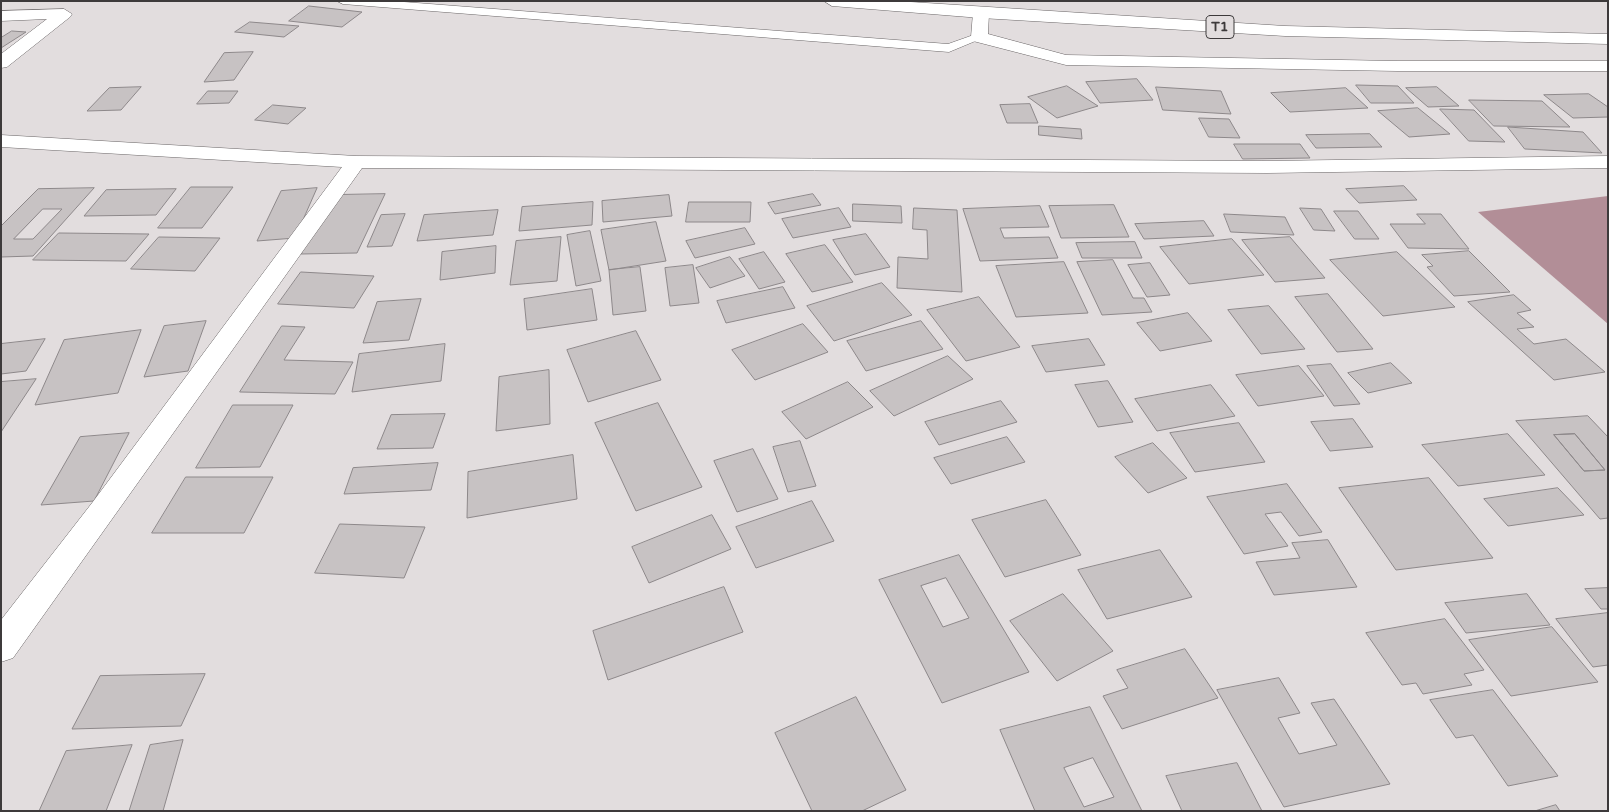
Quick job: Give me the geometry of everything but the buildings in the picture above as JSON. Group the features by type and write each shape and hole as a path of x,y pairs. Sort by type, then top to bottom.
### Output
{"main road":[{"name":"T1","path":"832,1 981,13 1285,31 1608,39"},
{"path":"981,13 979,37 1066,60 1397,66 1608,66"},
{"path":"1,16 64,14 1,64"},
{"path":"1,140 356,162 1257,167 1608,162"},
{"path":"1,647 103,512 356,162"}],"lane":[{"path":"343,1 949,48 979,37"}],"shaded area":[{"path":"1608,196 1608,324 1478,212"}]}
